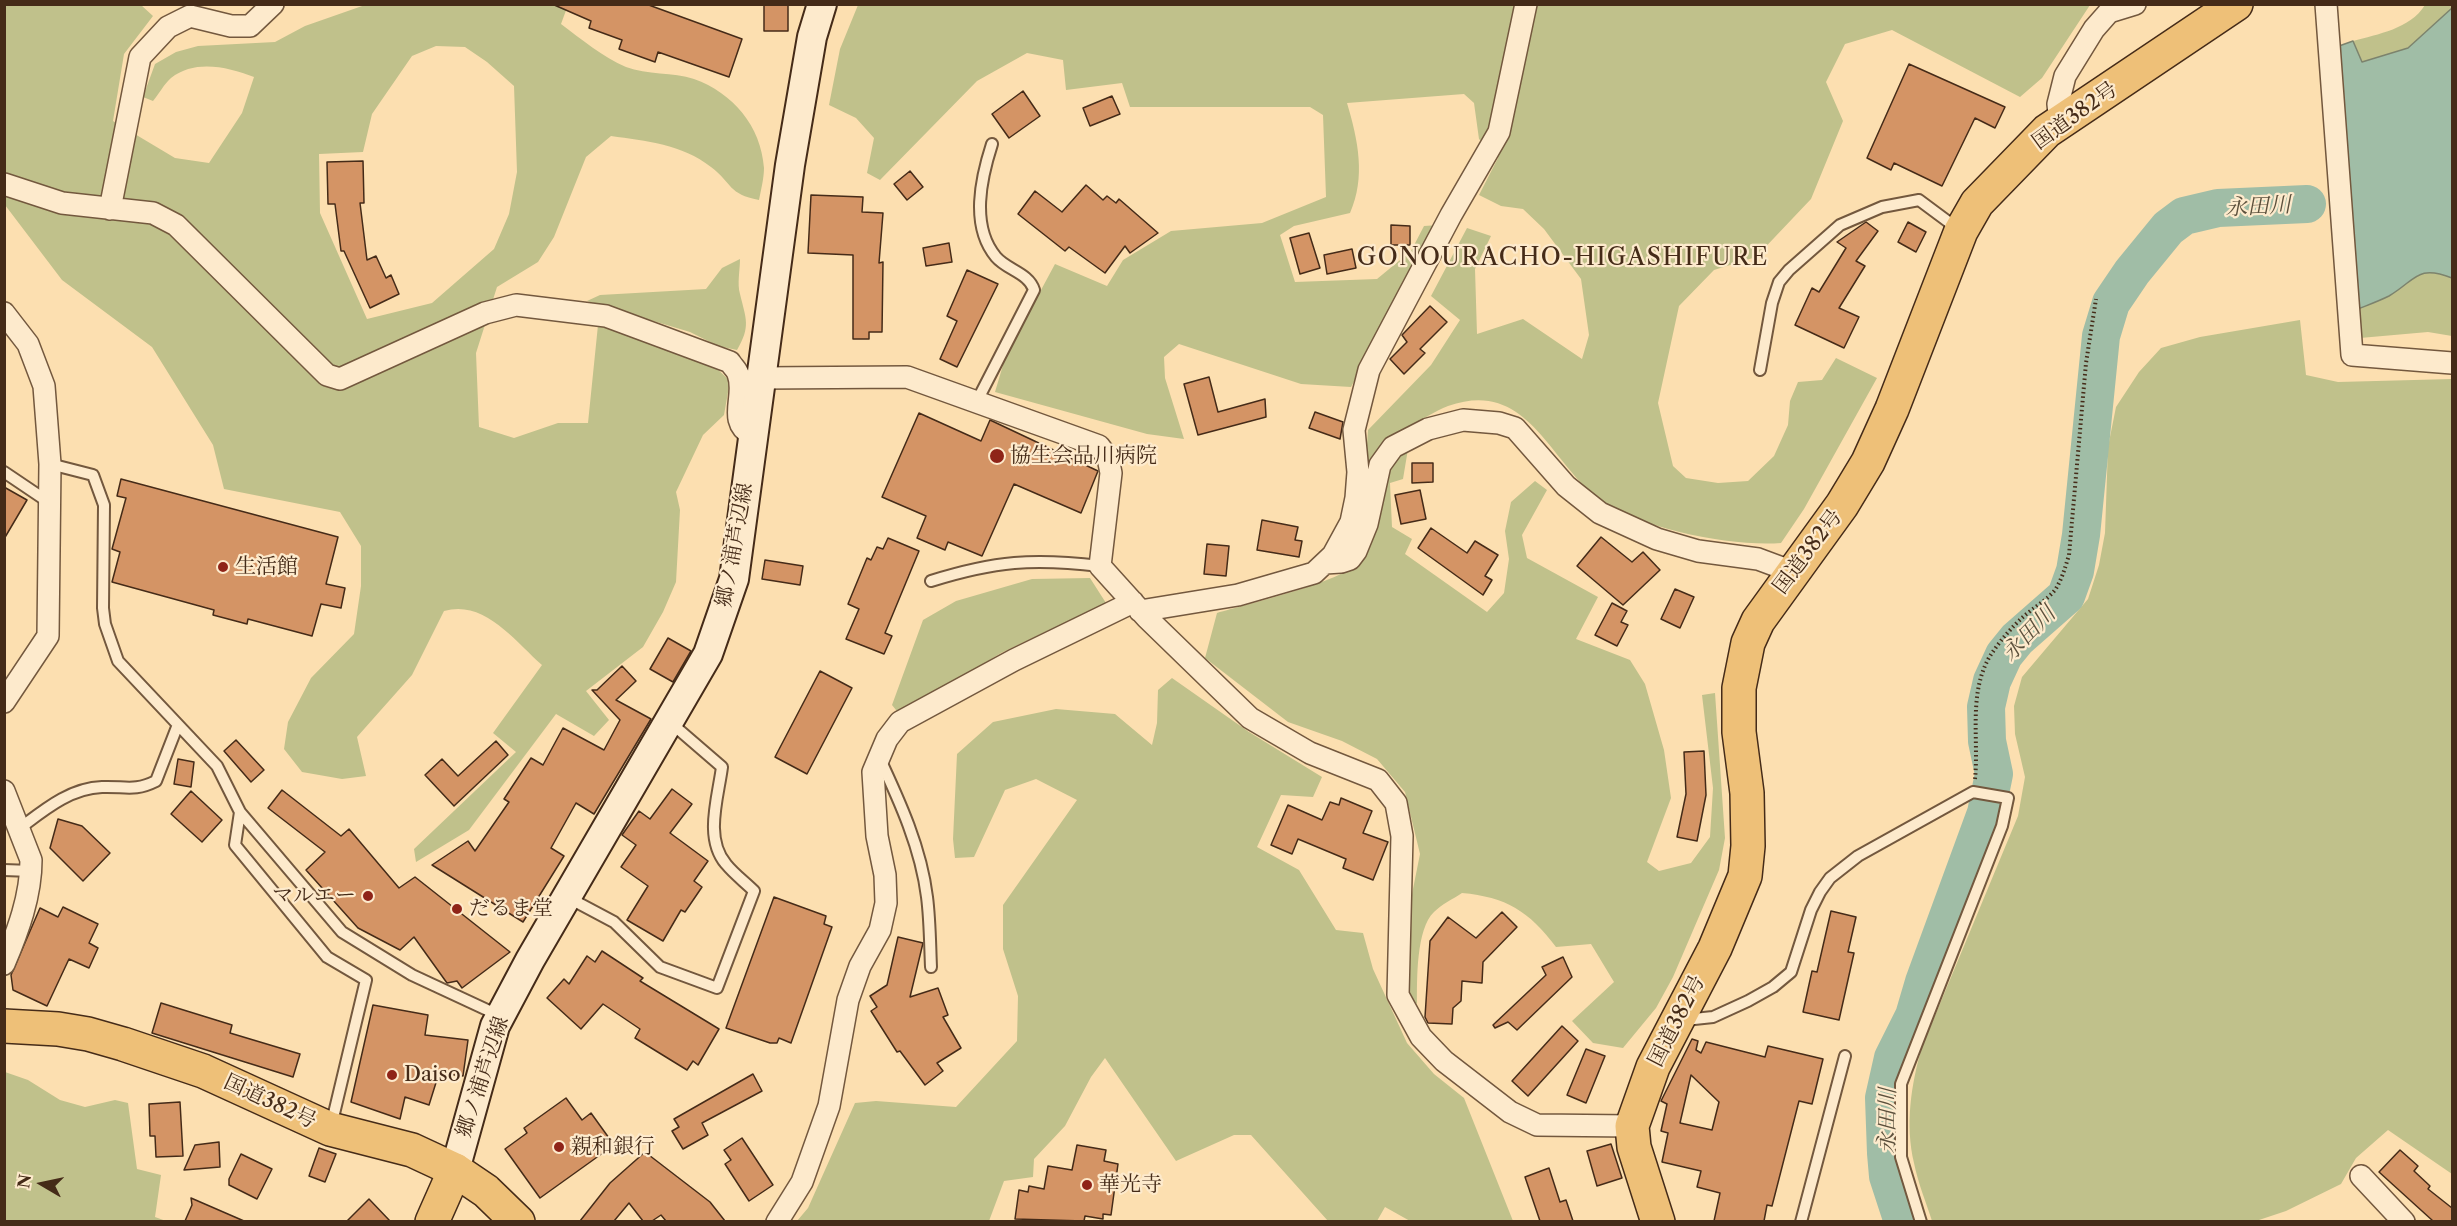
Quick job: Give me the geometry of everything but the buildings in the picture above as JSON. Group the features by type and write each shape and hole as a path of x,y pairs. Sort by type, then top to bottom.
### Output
{"main road":[{"name":"郷ノ浦芦辺線","path":"455,1170 489,1047 501,1016 708,654 734,579 790,165 812,37 822,4"},
{"name":"国道382号","path":"1658,1221 1634,1147 1632,1126 1653,1067 1714,948 1744,876 1748,846 1747,793 1739,732 1739,688 1748,644 1758,621 1842,505 1868,462 1892,409 1961,231 1977,203 2040,138 2236,4"},
{"name":"国道382号","path":"4,1026 57,1029 88,1034 123,1044 203,1071 330,1129 412,1150 455,1170 486,1191 518,1221"},
{"path":"432,1221 455,1170"}],"street":[{"path":"110,209 140,57 168,27 190,16 231,26 250,26 273,4"},
{"path":"777,1221 802,1182 829,1106 848,1000 860,966 880,930 886,903 885,875 877,836 873,772 878,756 900,722 1014,660 1137,606 1238,595 1314,573 1333,555 1351,522 1358,472 1354,430 1369,370 1451,215 1499,132 1526,4"},
{"path":"2060,123 2058,104 2065,76 2094,29 2109,12 2135,4"},
{"path":"2326,4 2352,355 2452,363"},
{"path":"4,184 62,203 153,213 176,225 327,375 340,379 485,313 516,305 606,316 730,362 739,375 738,423 743,431 752,435"},
{"path":"4,313 28,344 44,386 50,464 48,636 4,702"},
{"path":"761,378 907,377 1099,446 1108,458 1111,473 1100,566 1250,718 1310,753 1378,780 1396,803 1402,836 1398,995 1421,1037 1444,1061 1510,1112 1537,1125 1632,1126"},
{"path":"1325,562 1341,562 1350,559 1356,551 1367,524 1380,465 1392,447 1428,429 1462,420 1499,423 1515,428 1566,486 1600,513 1657,539 1698,551 1758,560 1793,572"},
{"path":"4,791 31,860 31,871 16,935 4,964"},
{"path":"2361,1176 2404,1221"}],"lane":[{"path":"977,401 1034,290 1032,282 997,257 985,236 980,197 992,144"},
{"path":"1760,370 1772,303 1779,282 1840,225 1882,207 1920,200 1961,231"},
{"path":"50,464 93,475 99,485 104,505 103,608 112,647 118,661 177,727 188,735 217,766 240,812 342,932 412,975 501,1016"},
{"path":"4,472 50,503"},
{"path":"931,581 974,567 1011,561 1051,560 1100,566"},
{"path":"567,897 614,922 660,967 717,988 754,891 726,864 717,850 714,826 722,767 669,722"},
{"path":"20,828 55,802 83,791 102,787 141,789 156,781 177,727"},
{"path":"878,756 904,810 917,851 927,896 932,967"},
{"path":"1676,1020 1713,1017 1773,987 1791,972 1811,910 1830,878 1858,856 1976,793 2008,798 2002,826 1901,1084 1901,1157 1921,1221"},
{"path":"240,812 235,845 327,957 366,980 330,1129"},
{"path":"4,870 31,871"},
{"path":"1801,1221 1845,1056"}],"path":[{"path":"1976,793 1975,723 1982,678 1989,658 2021,619 2053,592 2062,579 2068,555 2086,363 2096,299"}],"green space":[{"path":"4,5 141,5 153,16 124,54 113,121 175,158 209,163 242,113 254,77 223,68 190,68 171,78 153,101 143,97 155,64 176,52 198,46 275,42 305,26 365,5 568,5 561,24 609,58 634,70 694,79 708,85 732,102 751,125 762,153 764,172 759,200 742,195 711,167 688,153 663,145 611,136 586,157 554,237 538,262 497,287 476,353 479,427 514,438 558,423 588,423 598,325 712,364 730,381 724,415 703,435 676,492 680,510 676,582 663,612 643,647 586,691 609,720 594,736 556,714 469,830 416,862 414,849 516,752 493,733 542,665 510,634 485,616 459,609 444,611 412,675 357,737 366,776 342,779 302,772 284,749 288,722 311,678 354,634 361,586 361,546 340,512 224,489 213,445 152,347 62,280 5,205","holes":["436,46 465,47 487,62 514,86 517,172 509,214 494,249 432,303 367,319 320,213 319,154 363,152 372,114 412,56"]},
{"path":"858,5 2090,5 2042,78 2020,97 1892,30 1845,44 1826,82 1843,121 1811,199 1756,257 1714,270 1679,306 1658,403 1673,466 1686,478 1718,483 1748,481 1774,456 1788,425 1790,401 1798,382 1822,380 1836,358 1877,378 1804,509 1781,543 1738,542 1688,534 1663,528 1619,511 1602,501 1583,485 1536,429 1518,414 1499,403 1476,400 1448,406 1412,425 1403,479 1390,483 1392,527 1412,539 1405,554 1487,612 1504,593 1509,559 1505,531 1511,502 1535,481 1547,490 1522,535 1527,558 1598,597 1576,639 1630,660 1645,684 1664,750 1671,798 1647,862 1659,871 1691,863 1710,837 1713,788 1702,695 1715,693 1725,838 1719,870 1673,977 1656,1008 1623,1048 1593,1043 1572,1021 1614,982 1591,944 1556,947 1526,915 1504,902 1491,898 1462,893 1434,912 1428,920 1421,942 1417,1004 1408,996 1407,919 1420,854 1405,792 1377,759 1342,741 1288,722 1205,658 1217,613 1293,592 1334,577 1350,570 1360,562 1368,550 1380,510 1363,501 1368,430 1431,365 1460,320 1431,296 1467,228 1491,236 1475,269 1477,334 1523,319 1582,359 1589,335 1581,279 1544,229 1523,209 1501,206 1479,195 1498,158 1479,139 1474,103 1464,94 1347,103 1359,158 1358,186 1350,213 1294,226 1280,235 1295,282 1377,279 1411,251 1424,226 1439,225 1351,387 1301,384 1179,344 1164,357 1165,378 1184,439 1147,434 995,392 1006,355 1055,264 1107,286 1123,260 1171,231 1262,223 1326,197 1323,115 1310,107 1130,107 1122,83 1066,90 1063,60 1027,53 977,81 880,180 867,173 874,138 856,118 829,105 840,49"},
{"path":"2425,5 2452,5 2452,8 2408,48 2362,62 2353,41 2402,25 2411,20"},
{"path":"740,259 739,290 746,328 737,350 718,346 690,332 587,301 600,295 706,289 722,268"},
{"path":"2422,272 2438,272 2452,278 2452,336 2428,332 2360,338 2358,309 2388,296"},
{"path":"2300,320 2306,375 2338,382 2452,379 2452,1174 2388,1130 2356,1158 2341,1184 2286,1211 2256,1221 1932,1221 1911,1149 1910,1105 1915,1075 1922,1047 2018,816 2025,777 2015,734 2014,706 2022,677 2088,599 2099,565 2105,533 2108,447 2116,407 2139,372 2161,348 2200,337"},
{"path":"1090,578 1106,603 1001,653 900,715 892,705 923,620 956,601 1032,579"},
{"path":"1172,678 1249,732 1322,777 1313,797 1281,795 1257,847 1299,870 1336,930 1363,933 1373,969 1407,1043 1434,1074 1464,1098 1513,1221 1410,1221 1385,1207 1377,1221 1328,1221 1251,1135 1234,1135 1176,1161 1105,1058 1091,1077 1065,1126 1034,1159 1033,1177 1004,1181 989,1221 797,1221 808,1208 855,1103 876,1101 956,1107 1017,1041 1018,996 1003,949 1003,905 1077,800 1036,779 1005,790 974,857 955,858 953,839 957,754 993,722 1056,709 1115,714 1152,745 1157,723 1158,690"},
{"path":"5,1072 28,1080 60,1100 85,1107 115,1100 128,1103 137,1169 161,1175 155,1217 166,1221 5,1221"}],"shaded area":[{"path":"2452,8 2452,278 2440,274 2424,273 2389,296 2358,309 2339,46 2353,41 2362,62 2408,48"}],"waterway":[{"name":"永田川","path":"1903,1222 1888,1176 1886,1153 1884,1098 1893,1058 1914,1016 1924,982 1986,813 1994,774 1987,741 1986,707 1992,681 2004,655 2017,639 2066,596 2075,571 2081,535 2101,336 2111,303 2132,272 2168,228 2184,216 2218,208 2307,204"}],"place":[{"name":"協生会品川病院","path":"997,456"},
{"name":"生活館","path":"223,567"},
{"name":"マルエー","path":"368,896"},
{"name":"だるま堂","path":"457,909"},
{"name":"Daiso","path":"392,1075"},
{"name":"親和銀行","path":"559,1147"},
{"name":"華光寺","path":"1087,1185"}],"district":[{"name":"GONOURACHO-HIGASHIFURE","path":"1563,258"}]}
